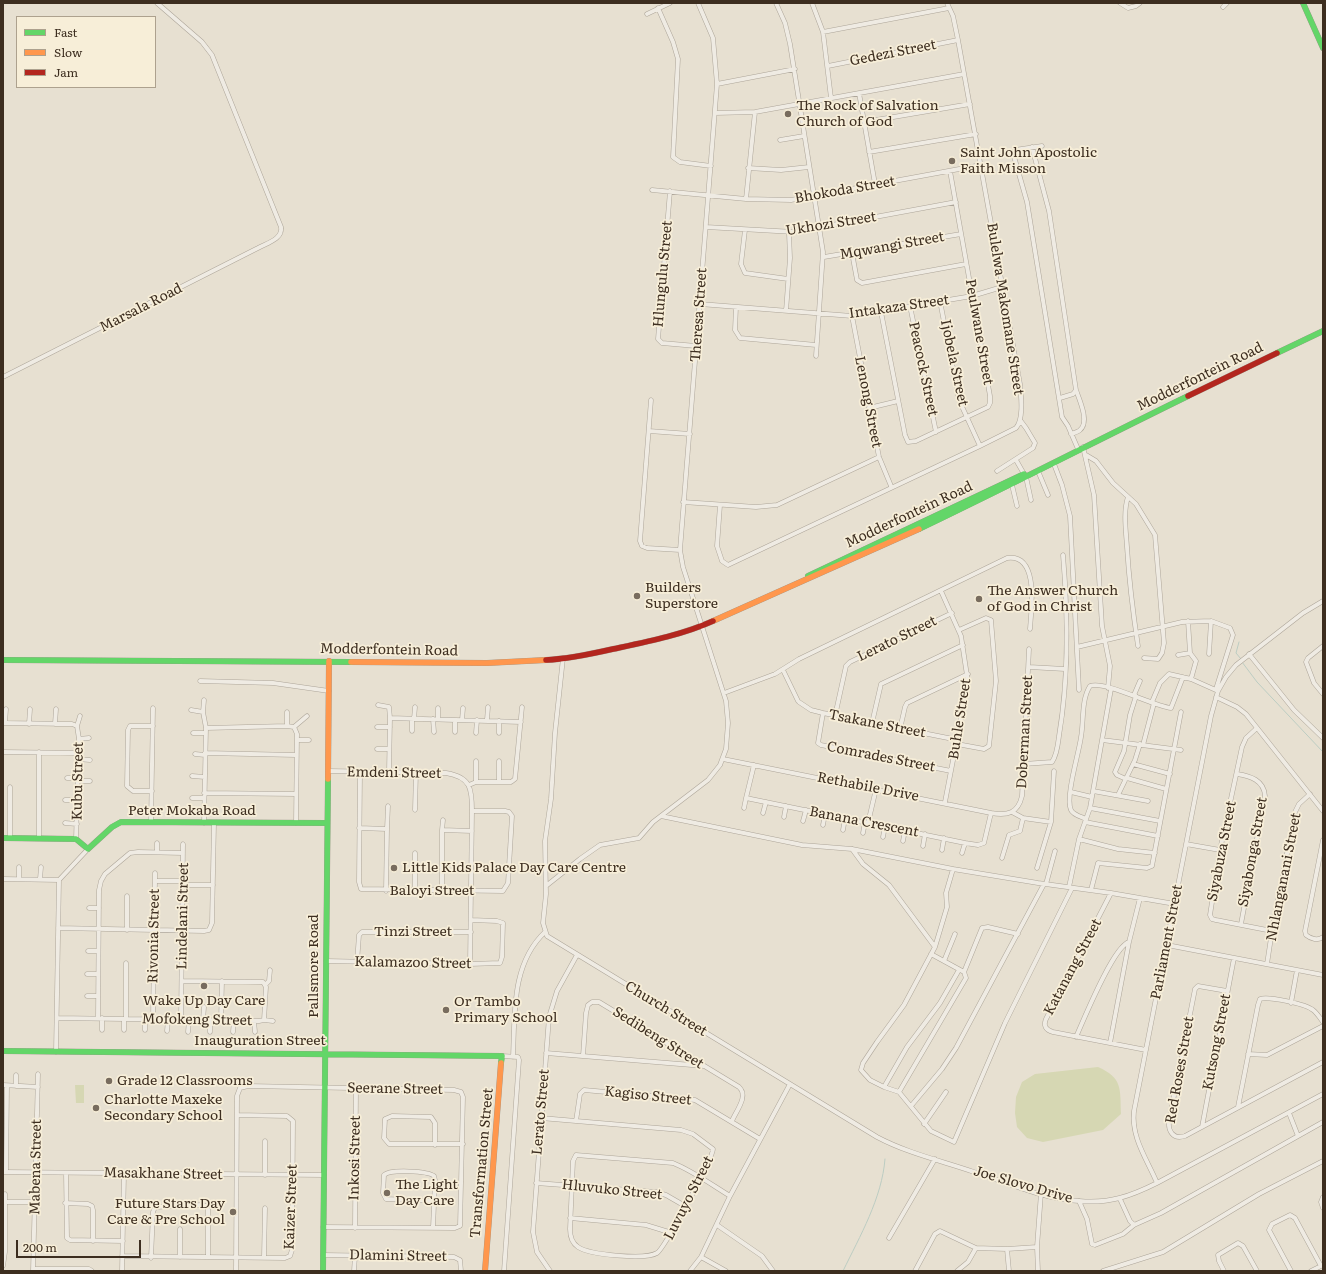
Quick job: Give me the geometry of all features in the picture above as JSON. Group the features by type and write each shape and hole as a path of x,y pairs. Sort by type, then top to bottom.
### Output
{"street":[{"name":"Marsala Road","path":"3,377 278,237 282,232 282,227 212,55 202,42 157,3"},
{"path":"647,14 670,3"},
{"name":"Theresa Street","path":"698,3 713,38 717,84 680,550 683,567 724,693 728,723 727,743 723,759"},
{"path":"776,3 785,24 795,69 804,136 824,258 816,356"},
{"path":"812,3 823,32 828,66 830,98"},
{"path":"1120,3 1128,8 1136,6 1140,3"},
{"path":"1223,7 1227,3"},
{"path":"1304,3 1323,48"},
{"path":"823,32 948,5"},
{"name":"Bulelwa Makomane Street","path":"948,5 953,16 976,134 1020,384 1020,420"},
{"path":"658,8 673,42 678,59 673,157 680,162 711,166"},
{"name":"Gedezi Street","path":"828,66 958,40"},
{"path":"717,84 795,69"},
{"path":"715,113 755,112 964,74"},
{"path":"859,93 875,184"},
{"path":"864,122 970,104"},
{"path":"746,199 748,168 755,112"},
{"path":"869,152 976,134"},
{"path":"780,140 804,136"},
{"path":"1042,146 1015,150 1013,153 1027,202 1062,417 1080,448 1086,455 1096,461 1113,483 1139,508 1155,535 1164,643 1160,658 1144,658"},
{"path":"1032,147 1049,211 1076,390 1083,414 1083,425 1080,430 1072,434"},
{"name":"Bhokoda Street","path":"708,195 782,201 981,165"},
{"path":"748,168 781,170 810,167"},
{"name":"Peulwane Street","path":"898,401 905,435 908,442 914,442 988,407 991,400 950,171"},
{"path":"652,190 708,195"},
{"name":"Hlungulu Street","path":"670,192 658,339 662,343 696,346"},
{"name":"Ukhozi Street","path":"706,227 789,233 956,202"},
{"path":"744,230 741,264 745,273 788,279"},
{"path":"786,312 789,233"},
{"name":"Mqwangi Street","path":"824,258 961,234"},
{"path":"852,253 857,280 862,283 966,264"},
{"name":"Intakaza Street","path":"700,304 786,312 852,316 972,296 1002,287"},
{"name":"Ijobela Street","path":"940,301 958,394 966,417 980,446"},
{"name":"Peacock Street","path":"910,306 936,432"},
{"path":"736,307 735,330 740,338 816,345"},
{"path":"869,408 898,401 882,312"},
{"name":"Lenong Street","path":"852,316 878,457 891,486"},
{"name":"Modderfontein Road","path":"765,599 776,592 1025,476 1323,331"},
{"path":"1060,398 1073,394 1076,390"},
{"path":"652,400 641,544 647,548 680,550"},
{"path":"720,505 717,546 722,561 728,565 891,486 980,446 1016,428 1020,420 1035,443 1033,448 997,471"},
{"path":"649,431 690,434"},
{"path":"953,870 946,893 947,906 931,954 907,996 904,1005 881,1036 862,1066 862,1072 864,1076 884,1087 899,1092 924,1124 939,1136 954,1142 1005,1023 1070,888 1079,839 1094,792 1109,688 1110,666 1104,642 1095,501 1086,455"},
{"name":"Modderfontein Road","path":"3,660 329,661 469,664 563,658 619,648 702,626 765,599 855,559 1012,485 1025,476 1054,464 1065,456"},
{"path":"683,502 761,507 777,505 878,457"},
{"path":"1016,460 1025,476 1031,500"},
{"path":"1054,464 1062,485 1070,516 1078,690"},
{"path":"1038,471 1048,495"},
{"path":"1012,485 1017,506"},
{"path":"1128,497 1126,509 1126,529 1135,632 1138,646"},
{"path":"1024,764 1049,764 1054,759 1062,710 1065,669 1066,598 1062,555"},
{"path":"724,693 783,670 800,659 1003,560 1014,558 1024,565 1031,581 1030,629"},
{"name":"Buhle Street","path":"941,591 959,630 968,674 967,691 945,802"},
{"path":"1217,691 1229,672 1249,654 1303,613 1323,601"},
{"name":"Lerato Street","path":"835,716 845,670 850,662 952,613"},
{"name":"Tsakane Street","path":"783,670 798,702 811,710 823,714 900,729 984,749 989,746 996,681 991,620 986,618 959,630"},
{"path":"1077,647 1104,642 1135,632 1163,626 1188,622 1211,621 1230,628 1233,633 1217,691"},
{"path":"1210,654 1211,621"},
{"path":"1188,622 1190,653 1196,661 1191,679"},
{"path":"872,723 881,684 963,645"},
{"path":"1323,646 1308,658 1306,664 1315,686 1323,694"},
{"name":"Doberman Street","path":"1012,812 1020,804 1024,764 1030,649"},
{"path":"1178,655 1190,653"},
{"path":"1249,654 1294,710 1323,738"},
{"path":"504,1271 519,1060 515,1057 515,1005 519,979 527,956 536,941 545,932 543,923 546,886 545,840 552,794 555,732 563,658"},
{"name":"Pallsmore Road","path":"323,1271 329,661"},
{"path":"1029,667 1065,669"},
{"path":"900,729 907,703 968,674"},
{"path":"1118,795 1127,779 1142,744 1153,702 1160,683 1165,676 1171,674 1191,679 1217,691"},
{"path":"1158,836 1086,820 1074,814 1071,810 1071,792 1088,688 1093,684 1171,708 1183,677"},
{"path":"200,681 273,683 329,692"},
{"path":"1140,681 1130,715 1123,754 1115,772 1117,775 1127,779 1166,789"},
{"name":"Parliament Street","path":"1157,1183 1139,1144 1133,1126 1134,1110 1217,691"},
{"path":"1216,697 1240,709 1323,811"},
{"path":"204,700 203,712 206,728 204,823"},
{"path":"378,706 389,707 389,772"},
{"path":"412,731 415,707"},
{"path":"487,720 488,707"},
{"path":"470,964 472,790 469,785 476,782 511,782 515,779 522,707"},
{"path":"151,822 154,708"},
{"path":"434,732 438,708"},
{"path":"462,720 463,708"},
{"path":"4,723 6,709"},
{"path":"29,724 30,709"},
{"path":"55,724 56,709"},
{"path":"191,710 203,712"},
{"path":"287,712 287,726"},
{"path":"1091,890 1098,862 1149,868 1152,866 1181,712"},
{"name":"Comrades Street","path":"823,714 818,739 818,743 821,745 951,771"},
{"path":"77,726 80,716"},
{"path":"206,728 294,727 307,716"},
{"path":"390,718 521,722"},
{"path":"455,720 455,732"},
{"path":"476,732 477,720"},
{"path":"498,733 499,721"},
{"name":"Kubu Street","path":"4,723 72,724 77,726 79,753 76,839"},
{"path":"152,791 129,789 127,786 127,772 130,726 153,726"},
{"path":"294,727 297,732 296,823"},
{"path":"377,727 390,727"},
{"name":"Siyabuza Street","path":"1257,728 1243,742 1220,850 1210,917 1216,920 1272,930"},
{"path":"193,733 205,733"},
{"path":"79,739 89,738"},
{"path":"297,740 309,740"},
{"path":"1102,740 1181,750"},
{"path":"377,749 389,749"},
{"path":"3,752 79,753"},
{"path":"39,752 39,838"},
{"path":"195,754 296,755"},
{"path":"78,759 90,760"},
{"path":"546,886 600,845 639,838 649,826 708,780 723,759"},
{"name":"Rethabile Drive","path":"723,759 945,802 991,813 1006,814 1012,812"},
{"path":"476,761 476,782"},
{"path":"499,761 499,782"},
{"path":"1133,764 1170,774"},
{"path":"744,808 754,765"},
{"name":"Emdeni Street","path":"328,771 452,774 465,780 469,785"},
{"path":"1037,868 1051,822 1054,771"},
{"name":"Baloyi Street","path":"360,772 359,887 365,890 501,892 507,887 512,818 511,814 505,811 472,811"},
{"path":"415,810 416,772"},
{"name":"Siyabonga Street","path":"1237,774 1256,780 1264,789 1265,796 1241,924"},
{"path":"192,776 205,777"},
{"path":"67,778 90,781"},
{"path":"10,788 10,838"},
{"path":"863,833 876,789"},
{"path":"1071,792 1092,797"},
{"path":"1094,792 1148,801"},
{"path":"204,793 296,794"},
{"name":"Nhlanganani Street","path":"1267,964 1272,930 1296,812 1299,804 1310,794"},
{"path":"192,798 204,798"},
{"name":"Banana Crescent","path":"746,798 978,845 984,843 991,813"},
{"path":"65,800 78,800"},
{"path":"763,813 766,802"},
{"path":"386,891 388,806"},
{"path":"784,817 786,806"},
{"path":"1090,808 1160,821"},
{"path":"803,821 806,810"},
{"path":"1012,812 1023,818 1051,822"},
{"path":"823,825 825,814"},
{"path":"661,816 802,844 852,849 953,870 1175,904"},
{"path":"843,830 845,818"},
{"path":"1002,858 1008,837 1010,834 1020,831 1023,818"},
{"path":"442,891 443,820"},
{"name":"Peter Mokaba Road","path":"59,880 88,849 116,824 127,822 327,823"},
{"path":"65,823 77,824"},
{"path":"58,928 98,930 209,930 212,923 214,823"},
{"path":"883,836 885,826"},
{"path":"359,828 387,829"},
{"path":"442,830 472,831"},
{"path":"903,841 905,830"},
{"path":"923,846 925,834"},
{"path":"3,838 76,839 88,849"},
{"path":"942,850 944,838"},
{"path":"1079,839 1109,847 1155,853"},
{"path":"1323,840 1305,931 1306,935 1312,938 1319,939 1323,937"},
{"path":"157,843 157,852"},
{"path":"962,853 965,843"},
{"path":"183,844 183,853"},
{"path":"1186,844 1220,850"},
{"path":"852,849 863,864 889,885 934,946"},
{"path":"911,1106 942,1069 956,1048 998,967 1045,884 1055,851"},
{"name":"Lindelani Street","path":"102,1030 98,996 100,885 105,874 130,853 183,853 181,1020"},
{"path":"415,853 415,891"},
{"path":"1319,860 1323,864"},
{"path":"40,880 41,867"},
{"path":"18,879 19,868"},
{"path":"155,873 155,881"},
{"path":"3,878 59,880 56,1052"},
{"name":"Rivonia Street","path":"153,1019 155,881 212,885"},
{"name":"Katanang Street","path":"1111,893 1045,1022 1046,1028 1050,1031 1076,1037 1146,1050"},
{"path":"127,896 127,930"},
{"path":"1110,1043 1129,942 1140,898"},
{"path":"89,908 99,908"},
{"name":"Kalamazoo Street","path":"326,961 470,964 500,963 502,957 503,923 497,921 471,920"},
{"path":"964,972 982,928 988,927 1018,934"},
{"name":"Tinzi Street","path":"357,962 359,935 362,932 471,932"},
{"name":"Church Street","path":"545,932 551,939 790,1084"},
{"path":"944,961 955,934"},
{"path":"1076,1037 1110,966 1121,947 1129,942"},
{"path":"1167,945 1323,975"},
{"path":"88,951 98,951"},
{"name":"Lerato Street","path":"547,1270 540,1258 534,1241 536,1182 546,1053 552,1002 577,954"},
{"path":"899,1092 967,976 964,972 931,954"},
{"name":"Kutsong Street","path":"1202,1127 1234,958"},
{"path":"124,1030 126,963"},
{"name":"Mofokeng Street","path":"57,1018 264,1020 266,984 269,981 270,970"},
{"path":"884,1087 907,1047 940,1003 959,970"},
{"path":"1291,1003 1297,970"},
{"path":"87,974 98,974"},
{"path":"182,980 261,981 266,984"},
{"path":"221,1020 222,981"},
{"name":"Red Roses Street","path":"1227,991 1203,986 1196,987 1169,1128 1173,1135 1181,1137 1202,1127 1323,1062"},
{"path":"87,996 98,996"},
{"path":"1238,1107 1259,1000 1267,998 1309,1007 1323,1022"},
{"name":"Sedibeng Street","path":"583,1056 587,1009 590,1003 602,1003 739,1087 743,1091 743,1098 732,1121"},
{"path":"203,1020 204,1007"},
{"path":"145,1019 145,1030"},
{"path":"168,1019 168,1031"},
{"path":"188,1032 189,1020"},
{"path":"210,1020 210,1032"},
{"path":"234,1020 234,1032"},
{"path":"264,1020 273,1021"},
{"path":"254,1021 255,1032"},
{"path":"1248,1054 1267,1055 1323,1026"},
{"name":"Inauguration Street","path":"3,1051 515,1057"},
{"path":"546,1053 704,1066"},
{"name":"Transformation Street","path":"485,1271 502,1056"},
{"name":"Mabena Street","path":"33,1270 38,1074"},
{"path":"16,1075 16,1086"},
{"path":"690,1271 701,1257 730,1196 790,1084"},
{"name":"Joe Slovo Drive","path":"790,1084 883,1140 935,1159 1041,1193 1079,1201 1120,1199 1157,1183 1323,1094"},
{"path":"5,1172 5,1085 38,1087"},
{"name":"Seerane Street","path":"236,1271 237,1094 239,1089 242,1087 325,1087 459,1091 463,1097 461,1225 457,1228 323,1227"},
{"name":"Inkosi Street","path":"355,1228 356,1088"},
{"name":"Kagiso Street","path":"576,1121 580,1092 586,1090 689,1099 700,1102 760,1139"},
{"path":"924,1124 946,1092"},
{"path":"1288,1112 1298,1136"},
{"name":"Kaizer Street","path":"122,1256 151,1258 287,1257 292,1252 294,1123 291,1118 237,1115"},
{"path":"435,1145 433,1118 427,1116 387,1117 384,1123 385,1141 391,1144 435,1145 463,1144"},
{"name":"Luvuyo Street","path":"541,1118 677,1129 688,1132 710,1145 713,1149 712,1154 700,1178 686,1206 663,1248 652,1255 633,1256 594,1252 580,1248 574,1243 570,1235 574,1159 578,1154 669,1162 700,1178"},
{"path":"1079,1201 1087,1217 1094,1246 1123,1234 1134,1225 1161,1213 1323,1122"},
{"path":"265,1141 265,1175"},
{"path":"889,1238 935,1159"},
{"path":"1103,1271 1163,1252 1259,1194 1323,1161"},
{"name":"Masakhane Street","path":"5,1172 324,1175"},
{"path":"434,1201 386,1199 384,1193 384,1175 392,1172 431,1174 434,1180 434,1201 434,1228"},
{"path":"66,1173 65,1203 67,1238 70,1240 123,1241"},
{"path":"122,1271 124,1174"},
{"path":"700,1178 730,1196"},
{"name":"Hluvuko Street","path":"536,1182 656,1192 666,1195 686,1206"},
{"path":"1038,1271 1037,1247 1041,1193"},
{"path":"3,1266 5,1194"},
{"path":"1323,1197 1321,1202 1323,1208"},
{"path":"1120,1199 1130,1221 1134,1225"},
{"path":"4,1202 35,1202"},
{"path":"65,1203 88,1204 92,1206 94,1210 93,1241"},
{"path":"151,1258 152,1212 155,1207 202,1205 206,1206 208,1210 208,1257"},
{"path":"264,1257 265,1208"},
{"path":"1291,1271 1269,1230 1274,1223 1290,1216 1295,1218 1322,1265 1311,1271"},
{"path":"570,1218 646,1225 672,1233"},
{"path":"717,1225 757,1253 773,1271"},
{"path":"180,1229 180,1257"},
{"path":"916,1271 938,1231 944,1231 976,1248 1007,1249 1037,1247"},
{"path":"1224,1271 1218,1260 1218,1254 1239,1243 1245,1248 1257,1271"},
{"path":"957,1271 968,1262 976,1248"},
{"path":"1007,1249 1010,1271"},
{"name":"Dlamini Street","path":"323,1255 454,1257 460,1260 461,1271"},
{"path":"354,1271 355,1256"},
{"path":"701,1257 726,1271"},
{"path":"33,1270 89,1269 92,1271"}],"green space":[{"path":"1098,1067 1112,1075 1116,1080 1120,1091 1121,1114 1103,1130 1043,1142 1027,1138 1017,1127 1015,1113 1016,1097 1022,1082 1035,1074"},
{"path":"75,1085 84,1085 84,1103 76,1103"}],"waterway":[{"path":"1239,642 1236,653 1241,659"},
{"path":"1242,662 1257,682 1323,752"},
{"path":"843,1271 875,1202 880,1188 885,1159"}],"traffic: fast":[{"path":"1303,3 1323,48"},
{"path":"1277,353 1323,331"},
{"path":"919,529 1188,396"},
{"path":"808,576 1024,474"},
{"path":"3,660 351,662"},
{"path":"323,1271 328,779"},
{"path":"3,838 76,839 88,849 112,827 121,822 327,823"},
{"path":"3,1051 502,1056 501,1063"}],"traffic: slow":[{"path":"713,621 919,529"},
{"path":"351,662 487,663 546,660"},
{"path":"328,779 329,661"},
{"path":"485,1271 501,1063"}],"traffic: jam":[{"path":"1188,396 1277,353"},
{"path":"546,660 580,656 651,641 713,621"}],"place":[{"name":"The Rock of Salvation Church of God","path":"788,114"},
{"name":"Saint John Apostolic Faith Misson","path":"952,161"},
{"name":"Builders Superstore","path":"637,596"},
{"name":"The Answer Church of God in Christ","path":"979,599"},
{"name":"Little Kids Palace Day Care Centre","path":"394,868"},
{"name":"Wake Up Day Care","path":"204,986"},
{"name":"Or Tambo Primary School","path":"446,1010"},
{"name":"Grade 12 Classrooms","path":"109,1081"},
{"name":"Charlotte Maxeke Secondary School","path":"96,1108"},
{"name":"The Light Day Care","path":"387,1193"},
{"name":"Future Stars Day Care & Pre School","path":"233,1212"}]}
